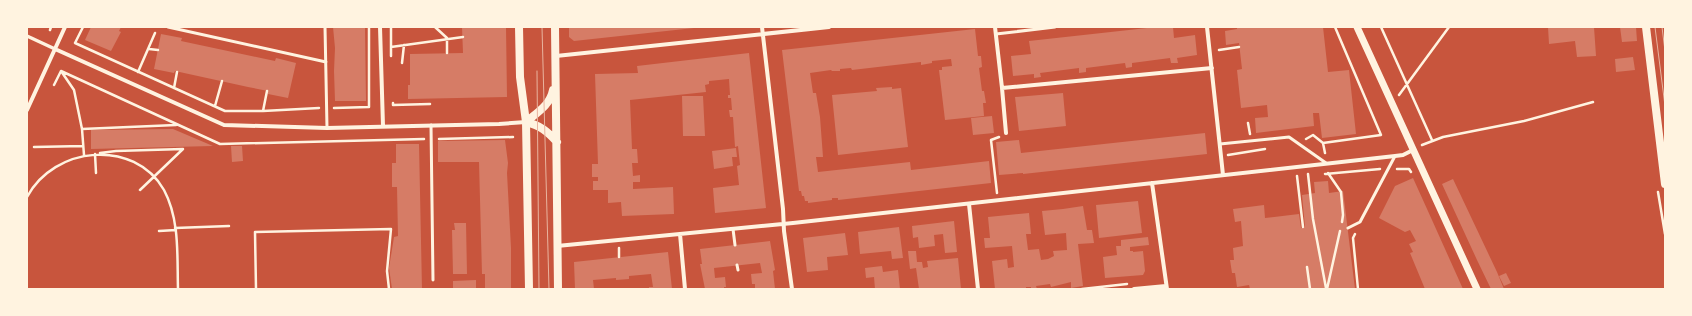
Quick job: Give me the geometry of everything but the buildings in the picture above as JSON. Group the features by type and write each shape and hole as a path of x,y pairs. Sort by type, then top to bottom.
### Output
{"main road":[{"path":"519,27 520,77 526,122 529,289"},
{"path":"555,27 558,142 558,289"},
{"path":"1646,27 1665,184"},
{"path":"526,122 544,108 552,99 556,76"},
{"path":"526,122 538,125 558,142"}],"street":[{"path":"27,110 66,27"},
{"path":"380,27 383,126"},
{"path":"762,27 792,289"},
{"path":"556,56 829,27"},
{"path":"995,27 1006,133"},
{"path":"1207,27 1223,175"},
{"path":"1357,27 1477,289"},
{"path":"27,36 224,126 327,128 526,122"},
{"path":"1002,88 1212,68"},
{"path":"557,246 969,204 1395,156 1413,150"},
{"path":"1134,289 1166,287 1152,183"},
{"path":"969,204 978,289"},
{"path":"680,234 685,289"}],"lane":[{"path":"168,27 326,62"},
{"path":"325,27 327,128"},
{"path":"996,34 1055,27"},
{"path":"431,125 433,280"},
{"path":"1220,144 1289,137 1326,163"},
{"path":"1348,228 1360,222 1395,156"},
{"path":"733,229 735,245"},
{"path":"737,265 738,270"}],"path":[{"path":"82,27 75,43 225,111 369,107 369,27"},
{"path":"391,27 392,61"},
{"path":"435,27 447,38 447,53"},
{"path":"1335,27 1381,135 1372,136"},
{"path":"1381,27 1432,140"},
{"path":"1390,100 1398,96 1406,83 1449,27"},
{"path":"138,72 155,33"},
{"path":"391,47 447,38 463,37"},
{"path":"402,63 404,45"},
{"path":"1219,50 1239,47"},
{"path":"148,49 158,50"},
{"path":"61,71 74,90 82,129 84,155"},
{"path":"174,88 177,72"},
{"path":"215,106 222,81"},
{"path":"263,111 267,91"},
{"path":"392,98 393,105 430,104"},
{"path":"1413,150 1432,140 1463,132 1524,121 1593,102"},
{"path":"82,129 178,125"},
{"path":"998,200 992,140 1006,133"},
{"path":"34,147 83,146"},
{"path":"27,197 34,186 47,173 57,166 84,155 116,151 183,149 140,190"},
{"path":"95,154 96,173"},
{"path":"95,154 114,156 140,166 153,177 163,189 173,213 176,229 178,289"},
{"path":"1307,166 1313,219 1327,289"},
{"path":"1322,174 1388,169 1409,169 1412,174"},
{"path":"1289,177 1315,175"},
{"path":"1297,176 1303,228"},
{"path":"1327,289 1343,215 1341,192"},
{"path":"1358,289 1353,238 1360,222"},
{"path":"158,231 229,226"},
{"path":"256,289 255,232 390,229 387,271 389,289"},
{"path":"618,248 619,257"},
{"path":"1307,268 1310,289"},
{"path":"1082,289 1133,284"}],"tram line":[{"path":"542,27 549,289"},
{"path":"1655,27 1665,106"},
{"path":"1662,27 1665,51"},
{"path":"537,71 539,289"}]}
